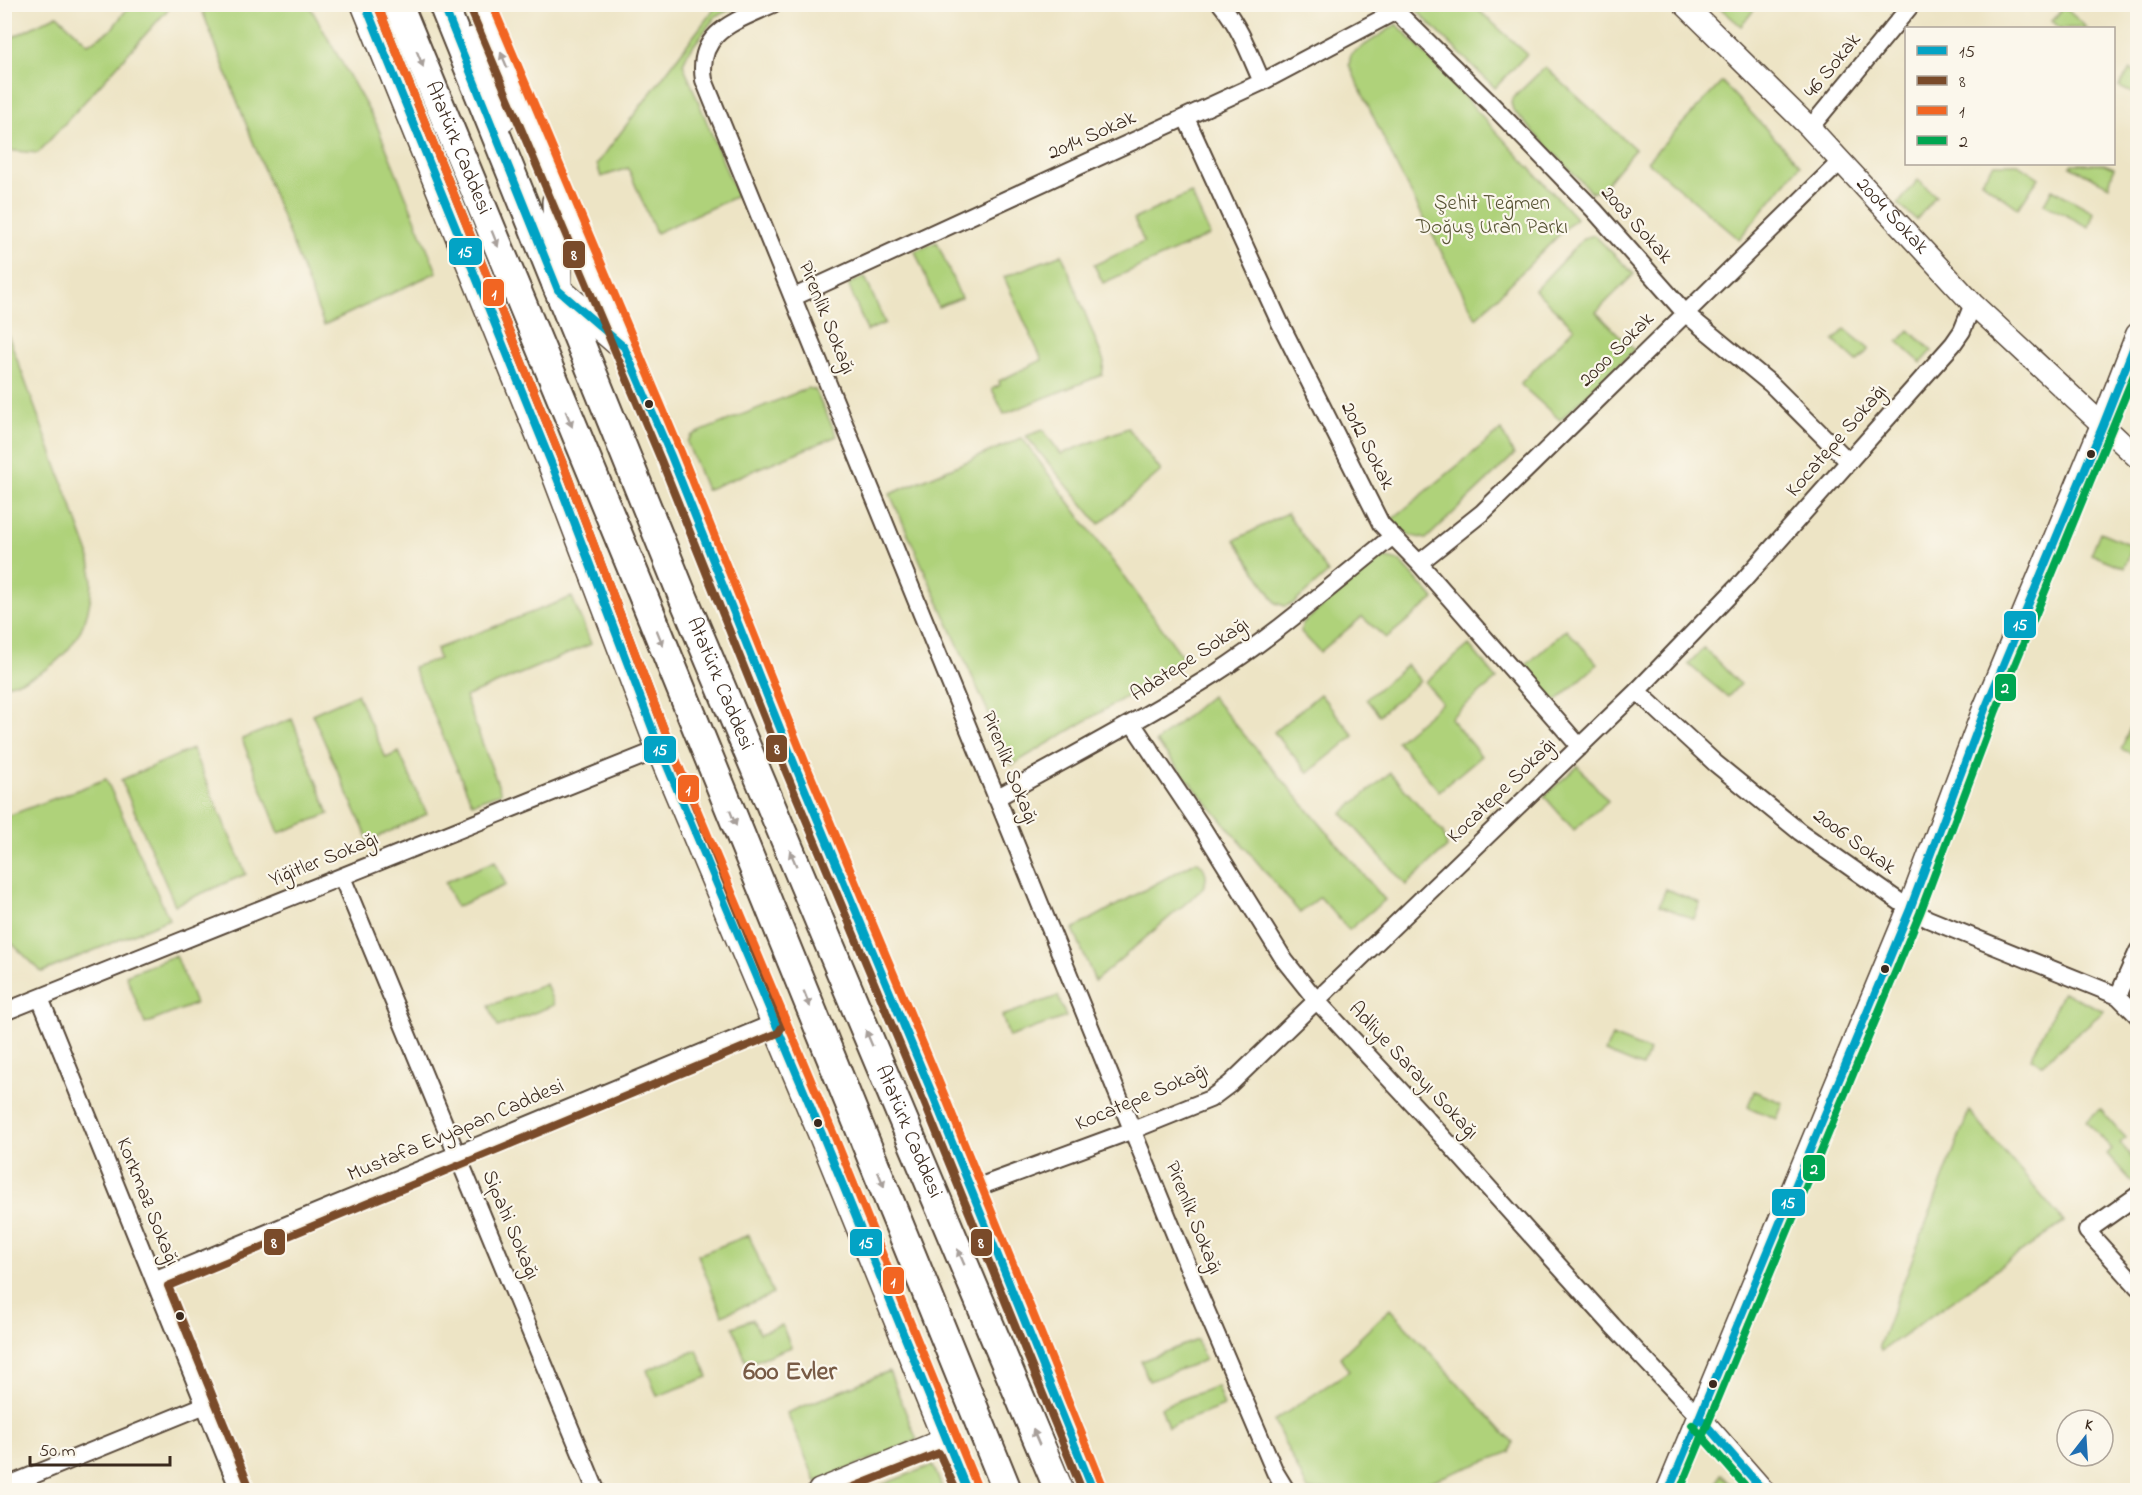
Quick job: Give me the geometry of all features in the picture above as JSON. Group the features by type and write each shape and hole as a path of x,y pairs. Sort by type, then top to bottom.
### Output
{"highway":[{"name":"Atatürk Caddesi","path":"398,4 638,583 1008,1491"},
{"name":"Atatürk Caddesi","path":"443,4 681,592 1059,1491"}],"main road":[{"path":"365,4 599,584 660,749 822,1134 967,1491"},
{"path":"457,4 490,82 558,290 624,347"},
{"name":"Atatürk Caddesi","path":"480,4 670,456 1093,1491"},
{"path":"556,185 558,290"},
{"path":"1670,1491 1910,909 1985,709 2138,335"}],"street":[{"name":"Pirenlik Sokağı","path":"773,4 720,30 712,39 703,58 704,80 1204,1307 1275,1472 1286,1491"},
{"path":"1221,4 1240,33 1262,82"},
{"name":"2004 Sokak","path":"1684,4 1810,128 1973,304 2138,458"},
{"name":"46 Sokak","path":"1810,128 1912,4"},
{"name":"2014 Sokak","path":"794,297 1262,82 1399,8"},
{"name":"2003 Sokak","path":"1399,8 1578,194 1686,314 1771,384 1849,462"},
{"name":"2012 Sokak","path":"1186,118 1280,323 1381,524 1419,563 1581,747"},
{"name":"2000 Sokak","path":"1419,563 1483,512 1841,161"},
{"name":"Kocatepe Sokağı","path":"970,1190 1133,1130 1210,1099 1223,1089 1581,747 1743,581 1953,344 1962,331 1973,304"},
{"name":"Adatepe Sokağı","path":"996,798 1132,723 1214,674 1278,629 1393,536"},
{"name":"2006 Sokak","path":"1637,691 1715,763 1800,832 1910,909 1928,919 2118,996 2138,1016"},
{"name":"Adliye Sarayı Sokağı","path":"1132,723 1203,829 1285,961 1317,1000 1612,1325 1700,1418"},
{"name":"Yiğitler Sokağı","path":"4,1012 660,749"},
{"name":"Sipahi Sokağı","path":"342,877 596,1491"},
{"path":"2118,996 2138,951"},
{"name":"Korkmaz Sokağı","path":"40,998 240,1491"},
{"name":"Mustafa Evyapan Caddesi","path":"154,1280 774,1023"},
{"path":"2138,1195 2087,1231 2138,1287"},
{"path":"4,1487 205,1405"},
{"path":"1700,1418 1763,1491"},
{"path":"819,1491 945,1439"}],"green space":[{"path":"1420,4 1473,5 1527,54 1495,88 1418,12"},
{"path":"1723,4 1758,5 1741,26 1720,8"},
{"path":"130,5 172,5 38,153 5,150 5,41 57,15 88,44 111,30"},
{"path":"200,5 309,5 376,123 437,272 324,325"},
{"path":"717,5 742,5 716,16 688,53 683,64 737,196 656,233 628,168 601,177 597,164"},
{"path":"2064,7 2086,27 2059,27 2052,21"},
{"name":"Şehit Teğmen Doğuş Uran Parkı","path":"1397,24 1576,218 1476,318 1397,167 1349,65 1351,54"},
{"path":"1545,67 1635,149 1600,191 1591,192 1513,110 1511,103 1513,98"},
{"path":"2130,69 2137,73 2137,95 2119,87"},
{"path":"1722,82 1800,165 1739,239 1647,161"},
{"path":"1993,165 2020,165 2039,178 2018,208 1981,181"},
{"path":"2106,165 2114,168 2109,186 2070,166"},
{"path":"1918,180 1936,196 1916,220 1898,204"},
{"path":"2052,189 2094,212 2089,227 2044,204"},
{"path":"1191,193 1210,235 1103,283 1094,265 1144,242 1134,219"},
{"path":"1594,235 1634,274 1596,312 1634,350 1560,420 1520,384 1574,328 1535,290 1584,238"},
{"path":"937,242 961,298 938,307 915,251"},
{"path":"1062,254 1104,362 1102,375 1004,414 992,389 1000,385 999,381 1042,360 1004,277"},
{"path":"865,277 885,323 867,331 848,284"},
{"path":"4,324 89,554 92,577 85,620 76,639 47,669 28,679 5,685"},
{"path":"1845,329 1869,349 1857,362 1834,341"},
{"path":"1909,330 1932,351 1921,363 1898,342"},
{"path":"808,388 815,390 837,436 706,490 687,442 692,435"},
{"path":"1128,428 1161,471 1099,524 1026,436 1043,430 1061,454"},
{"path":"1501,430 1514,455 1426,539 1406,533 1390,521"},
{"path":"1022,438 1186,661 1012,765 890,494"},
{"path":"1287,513 1328,573 1294,603 1285,606 1276,603 1235,540"},
{"path":"2100,532 2133,546 2124,568 2091,554"},
{"path":"1381,557 1400,561 1434,599 1386,638 1362,617 1320,652 1301,632 1302,624"},
{"path":"572,597 591,644 465,697 501,793 472,803 413,667 439,659 436,649"},
{"path":"1566,629 1598,664 1553,704 1522,669"},
{"path":"1469,645 1497,679 1450,718 1481,756 1439,791 1397,741 1442,703 1425,682"},
{"path":"1704,648 1740,684 1728,697 1688,664"},
{"path":"1407,665 1420,681 1379,715 1366,699"},
{"path":"357,694 386,758 399,752 427,814 369,841 312,714"},
{"path":"1320,694 1354,736 1308,773 1274,732"},
{"path":"1211,696 1385,900 1349,930 1320,897 1300,913 1156,742"},
{"path":"292,719 329,814 279,833 242,739"},
{"path":"2132,724 2137,726 2137,755 2121,749"},
{"path":"192,749 246,874 175,905 121,780"},
{"path":"1578,766 1608,801 1574,830 1544,796"},
{"path":"1390,773 1443,832 1447,847 1406,885 1342,813"},
{"path":"106,779 169,919 42,972 5,937 5,817"},
{"path":"495,861 506,885 456,907 445,882"},
{"path":"1197,861 1206,875 1205,883 1200,891 1095,981 1073,929"},
{"path":"1666,889 1700,903 1694,919 1659,905"},
{"path":"176,955 195,1004 145,1024 126,975"},
{"path":"546,984 554,1005 498,1027 489,1006"},
{"path":"2063,992 2104,1011 2042,1064 2031,1058"},
{"path":"1058,996 1066,1017 1009,1037 1002,1016"},
{"path":"1612,1036 1649,1051 1642,1067 1605,1052"},
{"path":"1754,1091 1783,1103 1777,1119 1748,1107"},
{"path":"2100,1109 2126,1138 2120,1143 2137,1163 2137,1179 2133,1183 2107,1154 2112,1149 2086,1121"},
{"path":"1969,1111 2064,1222 1881,1351 1879,1346"},
{"path":"749,1235 773,1294 722,1315 698,1255"},
{"path":"1390,1309 1513,1443 1510,1452 1407,1490 1308,1490 1274,1421 1349,1371 1340,1357"},
{"path":"753,1319 759,1333 782,1325 791,1347 747,1364 733,1327"},
{"path":"1197,1340 1205,1360 1149,1381 1141,1361"},
{"path":"697,1350 708,1377 657,1396 647,1370"},
{"path":"889,1371 917,1440 816,1482 787,1413"},
{"path":"1217,1386 1224,1406 1168,1427 1161,1407"},
{"path":"933,1465 943,1490 868,1490"},
{"path":"1721,1474 1736,1490 1714,1490"}],"transit line":[{"name":"15","path":"365,4 554,470 660,749 822,1134 967,1490"},
{"name":"8","path":"249,1486 168,1286 778,1033 784,1024 670,745 564,466 377,4"},
{"name":"1","path":"377,4 564,466 670,745 832,1130 977,1486"},
{"name":"15","path":"443,4 558,290 624,347 671,456 796,768 934,1098 1093,1490"},
{"name":"1","path":"492,4 681,452 806,764 944,1094 1103,1486"},
{"name":"8","path":"470,8 661,460 786,772 924,1102 1082,1490"},
{"name":"15","path":"1669,1490 1910,909 1985,709 2138,336"},
{"name":"2","path":"1680,1490 1920,913 1995,713 2138,365"},
{"name":"15","path":"1700,1418 1763,1490"},
{"name":"2","path":"1692,1425 1749,1490"},
{"name":"8","path":"846,1490 939,1453 956,1490"}],"district":[{"name":"600 Evler","path":"790,1372"}]}
